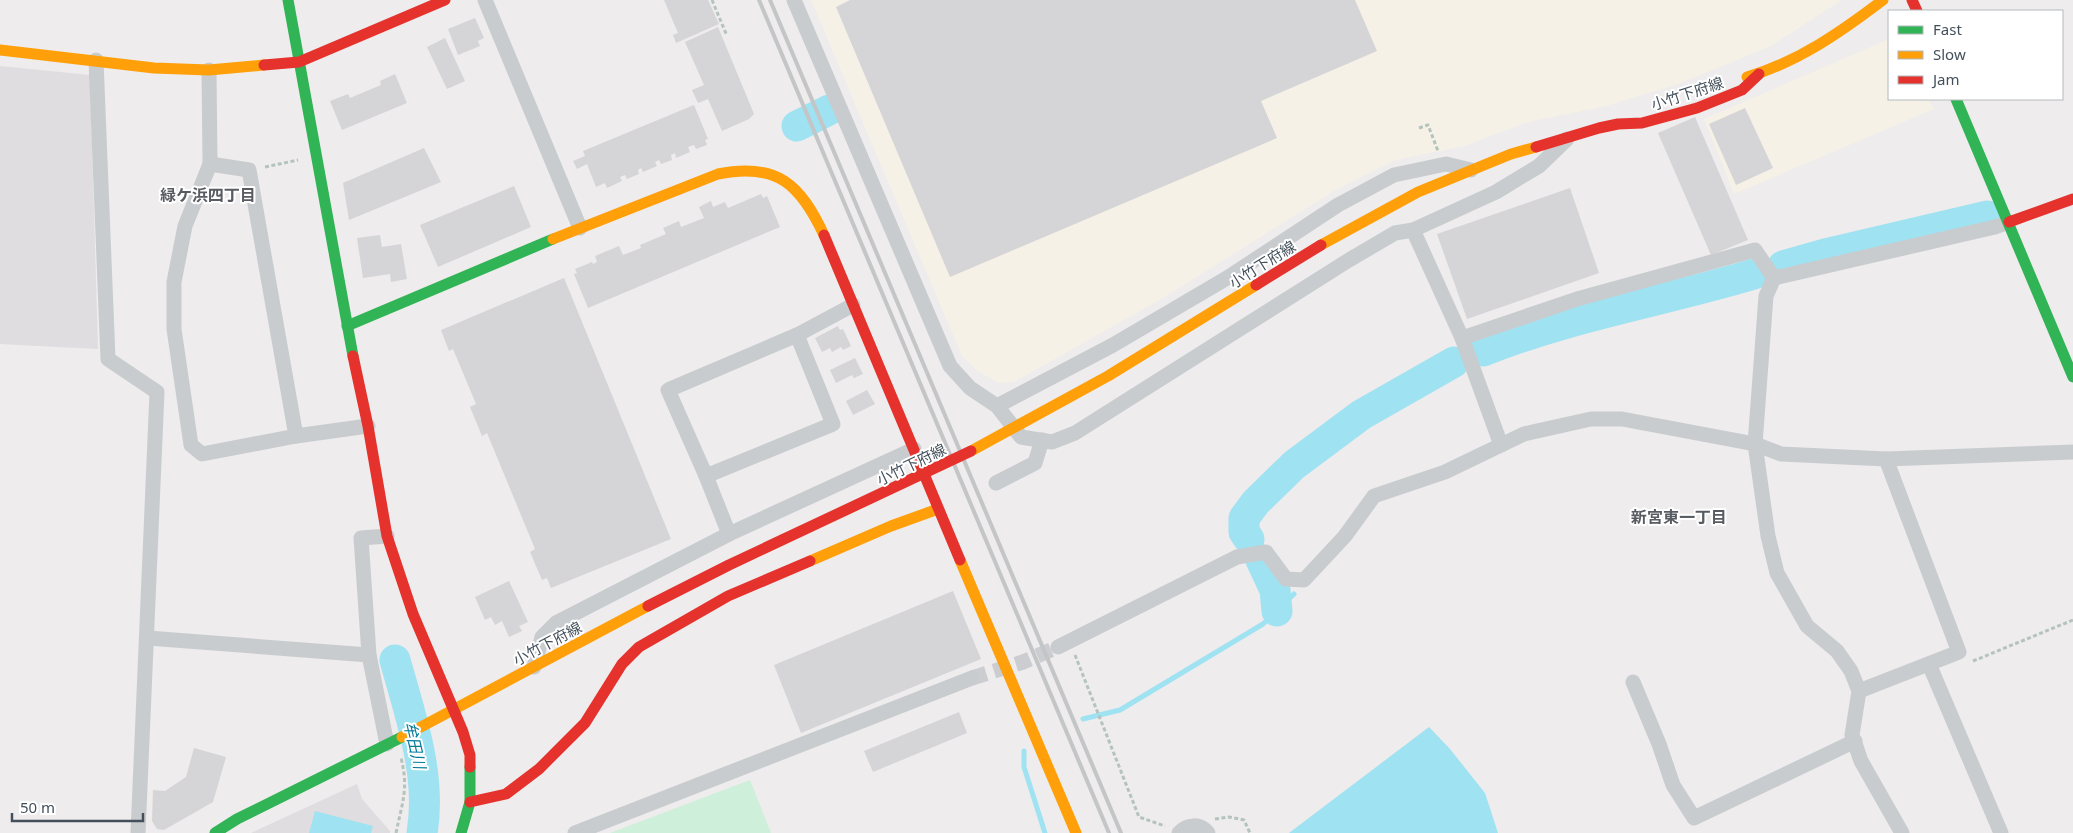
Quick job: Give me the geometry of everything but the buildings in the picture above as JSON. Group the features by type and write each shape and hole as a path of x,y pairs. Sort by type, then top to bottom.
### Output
{"street":[{"path":"288,0 387,536 413,614 454,711 470,755 470,802 461,833"},
{"path":"0,50 154,68 209,70 299,62 445,0"},
{"path":"486,0 580,228"},
{"path":"794,0 950,366 970,388 997,406 1021,437 1052,442 1075,433 1395,233 1413,230 1496,192 1539,166 1572,135"},
{"name":"小竹下府線","path":"1735,80 1760,74 1796,56 1883,0"},
{"path":"96,60 108,359 157,392 148,638 138,833"},
{"path":"209,70 210,164 185,226 174,282 174,329 191,445 202,454 296,436 368,426"},
{"name":"小竹下府線","path":"1618,124 1642,123 1697,108 1742,90 1760,74"},
{"path":"1956,100 2073,377"},
{"name":"小竹下府線","path":"215,833 237,819 454,711 704,576 977,449 1097,383 1321,245 1418,192 1511,154 1572,135 1618,124 1658,106"},
{"path":"210,164 249,170 296,436"},
{"path":"997,406 1113,345 1227,278 1338,205 1394,175 1446,164 1471,170"},
{"path":"347,326 580,228 718,174 736,170 754,170 770,173 783,180 806,202 834,257 938,510 1076,833"},
{"path":"1774,278 1995,227 2073,199"},
{"path":"1413,230 1462,338 1501,445"},
{"path":"1462,338 1577,298 1755,250 1774,278"},
{"path":"1774,278 1766,296 1755,444 1768,536 1777,573 1806,626 1837,651 1850,671 1859,691 1852,735 1861,760 1902,833"},
{"path":"729,534 668,390 797,334 854,306"},
{"path":"706,476 833,424 797,334"},
{"path":"1064,644 1237,557 1266,552 1286,580 1304,580 1345,536 1374,496 1445,472 1524,434 1591,419 1622,419 1755,444 1781,454 1886,459 2073,452"},
{"path":"996,483 1035,463 1042,440"},
{"path":"534,667 542,637 556,623 729,534 914,449"},
{"path":"1859,691 1960,652 1886,459"},
{"path":"470,802 506,794 539,769 566,744 584,723 622,664 639,647 664,631 728,596 891,526 938,510"},
{"path":"387,536 361,538 369,655 392,742"},
{"path":"148,638 369,655"},
{"path":"1929,664 2001,833"},
{"path":"575,833 972,678"},
{"path":"1633,682 1659,744 1673,785 1694,818 1855,741"},
{"path":"1179,832 1184,828 1195,825 1207,832"}],"path":[{"path":"712,0 727,36"},
{"path":"1419,128 1428,125 1439,154"},
{"path":"249,170 316,157"},
{"path":"1960,652 1964,665 2073,620"},
{"path":"1064,644 1139,817 1179,832"},
{"path":"392,742 406,776 404,801 396,833"},
{"path":"1207,832 1207,820 1229,817 1244,820 1250,833"}],"shaded area":[{"path":"811,0 1842,0 1769,47 1678,84 1606,106 1528,122 1464,146 1395,160 1334,191 1163,298 1014,382 998,383 978,371 962,356"},
{"path":"1888,39 1888,100 1930,100 1934,109 1734,194 1704,119"},
{"path":"0,66 90,75 98,349 0,344"},
{"path":"357,784 362,799 390,833 251,833"}],"green space":[{"path":"750,780 771,833 610,833"}],"water":[{"path":"1429,727 1450,749 1485,793 1498,833 1289,833"},
{"path":"315,811 373,826 371,833 309,833"}],"waterway":[{"name":"牟田川","path":"797,126 829,110"},
{"path":"1783,266 1829,253 1987,216"},
{"path":"1483,351 1584,318 1754,274"},
{"path":"1249,539 1244,532 1244,518 1256,502 1294,465 1361,415 1454,362"},
{"path":"1261,560 1275,590 1277,611"},
{"path":"1083,719 1120,710 1263,624 1294,594"},
{"name":"牟田川","path":"395,660 413,724 422,767 424,789 422,833"},
{"path":"1024,751 1024,767 1045,833"}],"tunnel":[{"path":"972,678 1023,662 1058,647"}],"railway":[{"path":"759,0 1109,833"},
{"path":"770,0 1121,833"}],"traffic: fast":[{"path":"288,0 353,356"},
{"path":"1956,100 2073,377"},
{"path":"347,326 553,239"},
{"path":"215,833 237,819 402,737"},
{"path":"461,833 470,802 470,767"}],"traffic: slow":[{"path":"1747,77 1784,63 1818,45 1883,0"},
{"path":"0,50 154,68 209,70 264,65"},
{"path":"1321,245 1418,192 1511,154 1536,147"},
{"path":"553,239 718,174 739,171 756,171 784,181 806,202 824,235"},
{"path":"971,451 1108,376 1256,285"},
{"path":"810,561 891,526 938,509"},
{"path":"960,560 1076,833"},
{"path":"402,737 648,606"}],"traffic: jam":[{"path":"264,65 299,62 445,0"},
{"path":"1912,0 1917,10"},
{"path":"1536,147 1599,128 1618,124 1642,123 1697,108 1742,90 1759,74"},
{"path":"2009,222 2073,199"},
{"path":"824,235 960,560"},
{"path":"1256,285 1321,245"},
{"path":"353,356 368,426 387,536 413,614 463,732 470,755 470,767"},
{"path":"648,606 729,565 971,451"},
{"path":"470,802 506,794 539,769 585,723 622,664 639,647 728,596 810,561"}],"district":[{"name":"緑ケ浜四丁目","path":"208,195"},
{"name":"新宮東一丁目","path":"1679,517"}]}
